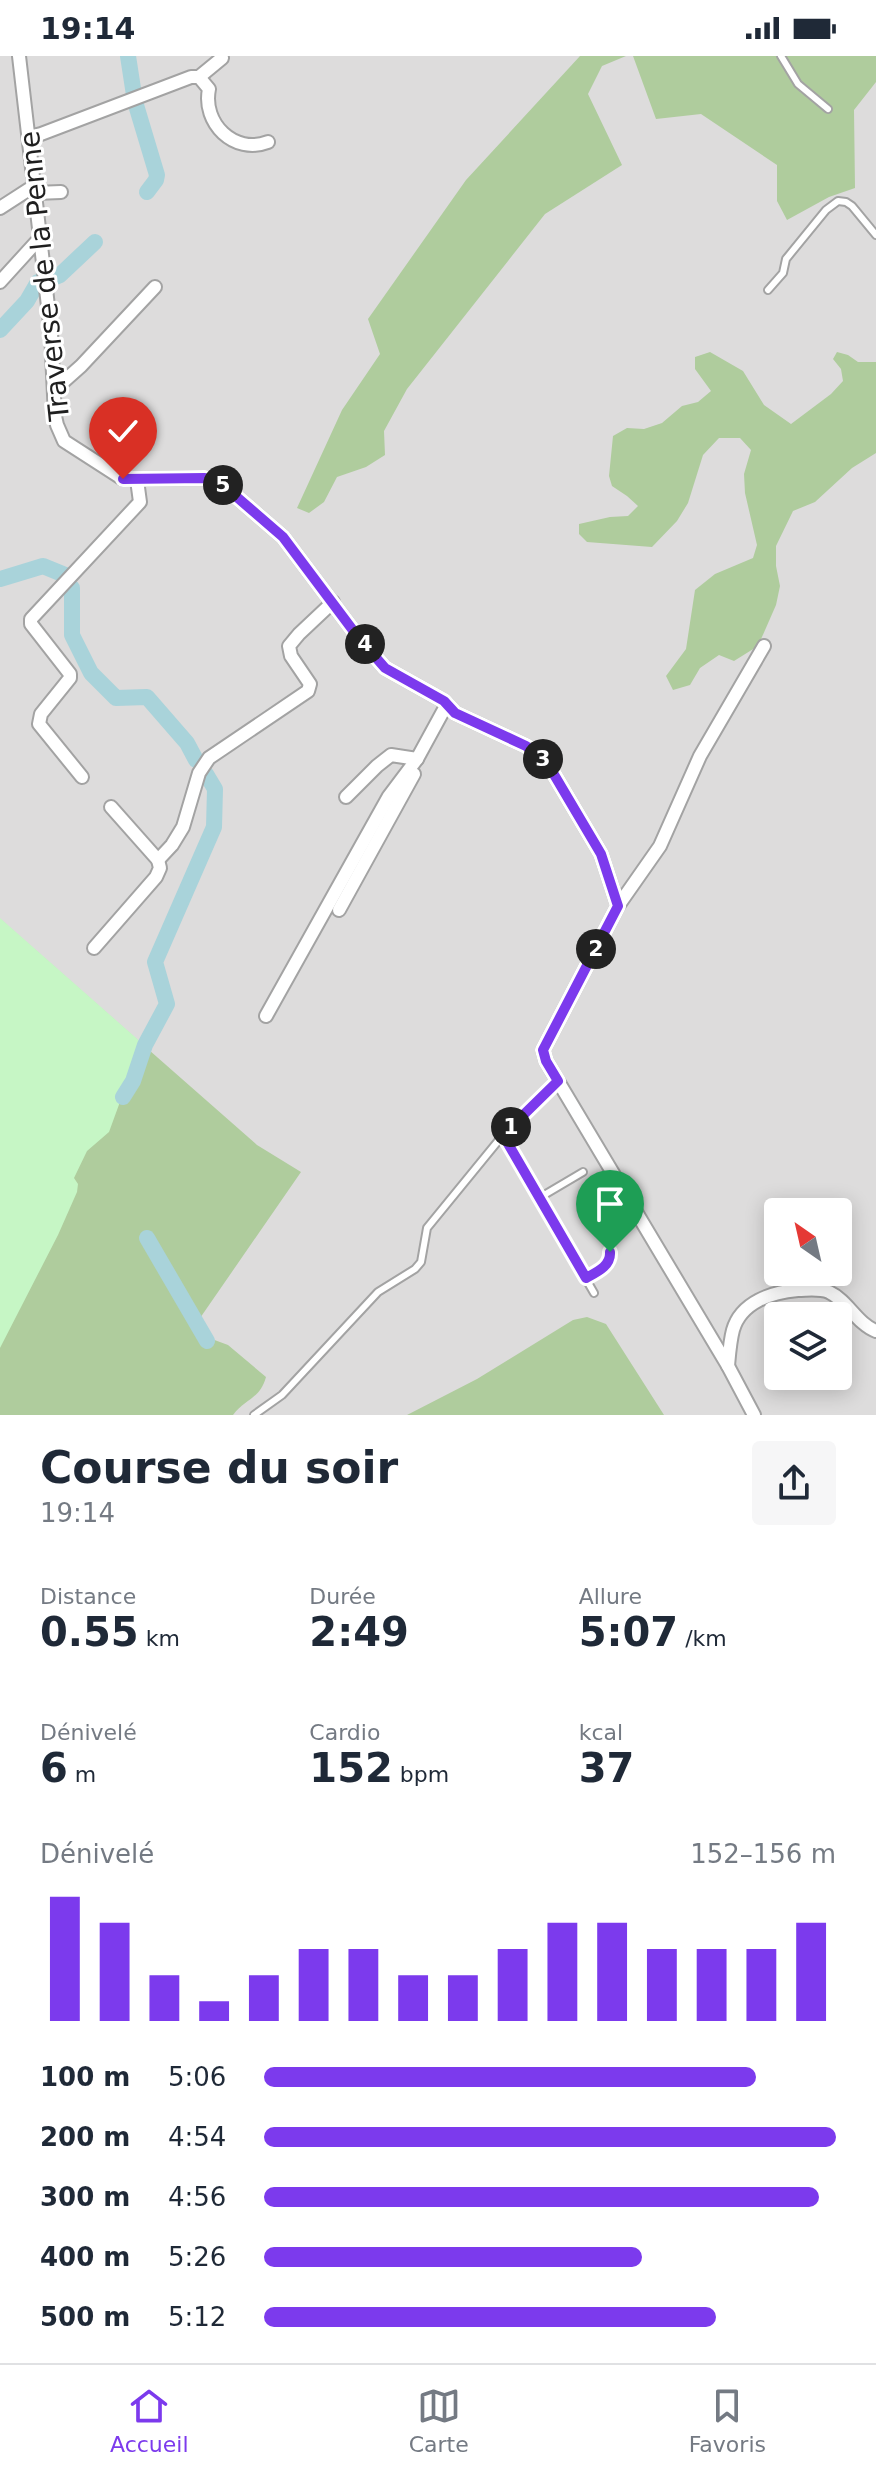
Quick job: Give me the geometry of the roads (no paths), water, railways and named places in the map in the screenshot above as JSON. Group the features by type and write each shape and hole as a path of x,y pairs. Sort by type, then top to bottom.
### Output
{"street":[{"name":"Traverse de la Penne","path":"19,56 51,332 57,425 64,441 123,479 205,478 224,486 283,537 385,668 447,704 455,713 526,746 546,761 601,854 618,906"},
{"path":"29,137 191,77 199,77 222,58"},
{"path":"199,77 209,89 206,102 208,111 228,138 242,145 257,146 268,142"},
{"path":"0,208 35,190 61,192"},
{"path":"0,282 39,239"},
{"path":"54,390 81,366 155,287"},
{"path":"82,777 39,724 41,714 70,674 31,624 31,619 140,502 137,480"},
{"path":"158,860 183,827 199,773 209,758 308,691 310,684 291,656 289,646 333,602"},
{"path":"754,1415 728,1366 546,1061 543,1050 618,906 660,846 700,756 764,646"},
{"path":"266,1016 389,796 417,759 447,704"},
{"path":"346,797 391,755 417,759"},
{"path":"339,910 413,776 417,759"},
{"path":"94,948 156,877 160,868 158,860 111,807"},
{"path":"728,1366 733,1328 740,1316 748,1307 774,1293 817,1289 829,1292 876,1331"}],"lane":[{"path":"781,56 798,84 828,109"},
{"path":"768,290 783,273 786,259 826,210 838,201 852,206 876,235"},
{"path":"254,1415 282,1395 378,1292 415,1269 421,1262 427,1228 503,1135 558,1081"},
{"path":"503,1135 594,1293"},
{"path":"539,1198 583,1172"},
{"path":"586,1278 606,1265 610,1252"}],"waterway":[{"path":"128,56 134,95"},
{"path":"136,105 157,175 147,192"},
{"path":"48,280 60,275 95,242"},
{"path":"0,330 27,301 38,282"},
{"path":"0,579 43,566 65,575"},
{"path":"72,588 72,635 91,673 116,698 147,697 187,743 196,760"},
{"path":"123,1097 167,1004 155,962 214,827 215,789 206,774"},
{"path":"147,1238 207,1341"}]}
